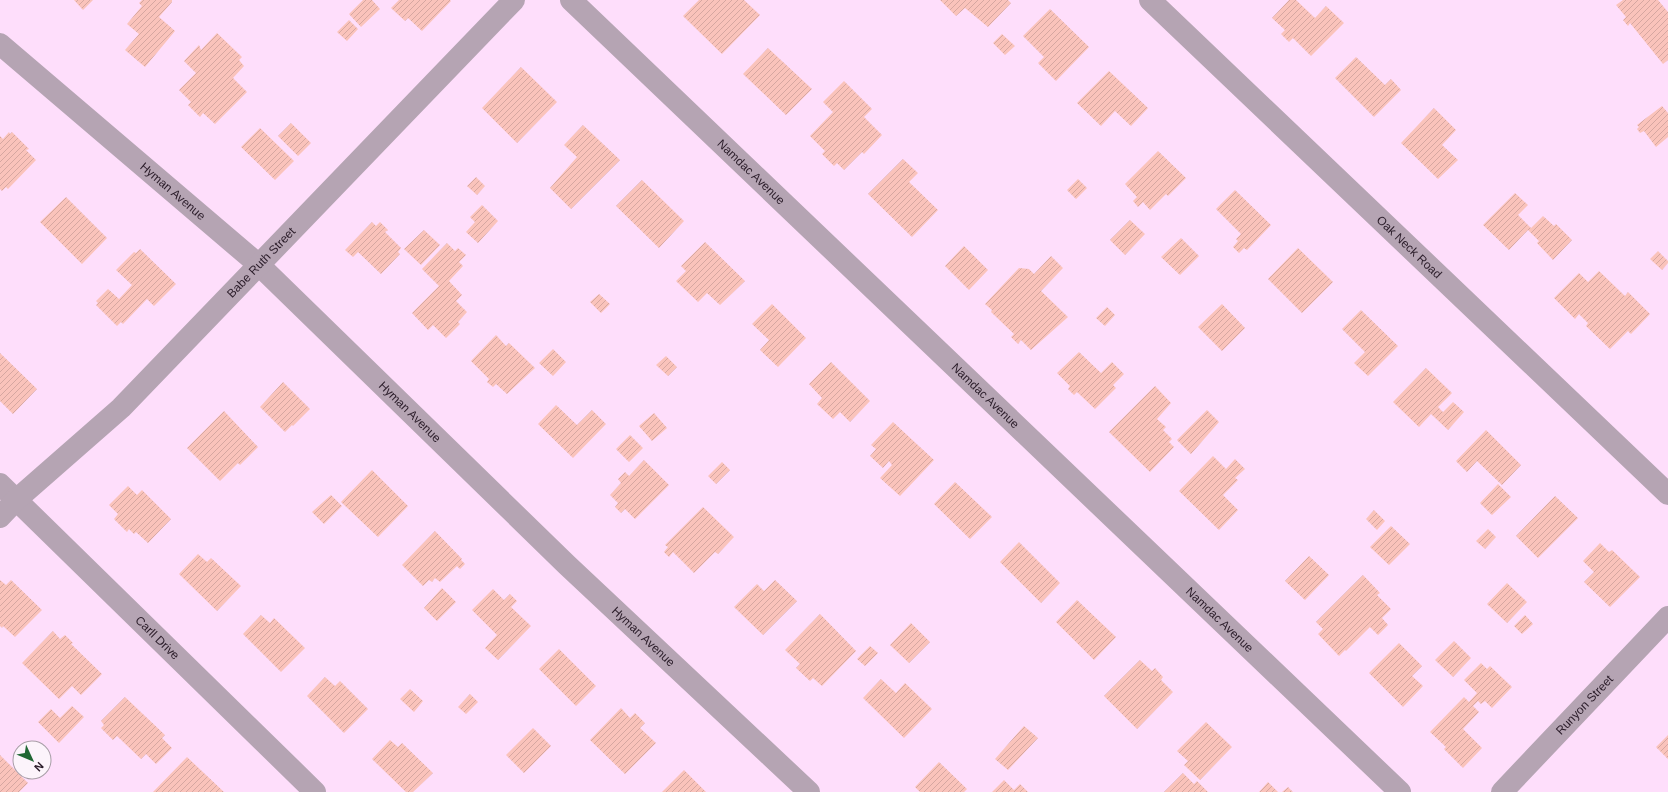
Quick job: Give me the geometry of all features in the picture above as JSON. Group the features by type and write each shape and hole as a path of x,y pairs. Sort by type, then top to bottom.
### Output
{"street":[{"name":"Babe Ruth Street","path":"0,517 16,500 121,408 514,0"},
{"name":"Namdac Avenue","path":"571,0 1400,792"},
{"name":"Oak Neck Road","path":"1150,0 1668,494"},
{"name":"Hyman Avenue","path":"0,44 259,265 567,565 809,792"},
{"name":"Carll Drive","path":"0,484 314,792"},
{"name":"Runyon Street","path":"1502,792 1668,617"}],"building":[{"path":"74,0 93,0 83,10"},
{"path":"142,0 172,0 172,2 159,17 175,31 145,67 125,50 139,34 127,24 142,6 139,3"},
{"path":"363,0 372,0 380,9 361,27 349,14"},
{"path":"399,0 451,1 422,31 408,18 405,21 391,8"},
{"path":"699,0 744,0 760,15 722,54 683,16"},
{"path":"940,0 1008,0 1011,3 988,27 965,8 956,16"},
{"path":"1289,0 1296,0 1315,18 1326,6 1344,23 1311,56 1293,38 1289,42 1281,34 1285,30 1272,18"},
{"path":"1623,0 1658,0 1668,12 1668,60 1663,64 1630,23 1628,26 1623,20 1626,17 1616,5"},
{"path":"1050,9 1089,47 1056,81 1038,63 1044,57 1023,36"},
{"path":"349,20 358,29 347,41 337,32"},
{"path":"217,33 242,57 239,60 244,66 233,78 247,92 215,124 203,113 200,117 188,105 191,102 179,90 196,73 184,61 199,45 201,50"},
{"path":"1002,34 1015,46 1005,55 993,43"},
{"path":"768,48 812,89 786,115 743,74"},
{"path":"1356,57 1385,85 1391,79 1401,90 1374,117 1335,78"},
{"path":"521,67 557,102 517,143 482,108"},
{"path":"1109,71 1148,108 1131,126 1115,111 1101,126 1077,103"},
{"path":"844,81 872,109 864,117 882,135 864,154 862,152 844,170 837,163 834,166 822,154 825,151 810,136 833,112 823,102"},
{"path":"1662,106 1668,113 1668,137 1656,147 1644,131 1640,133 1637,129 1639,127 1637,125"},
{"path":"1434,108 1456,130 1442,145 1458,160 1438,179 1401,143"},
{"path":"291,123 311,143 298,156 278,136"},
{"path":"583,125 620,160 571,209 550,188 577,157 564,145"},
{"path":"260,128 294,161 275,180 241,147"},
{"path":"9,132 10,134 12,132 29,149 26,150 36,160 8,189 6,187 2,191 0,189 0,136 3,139"},
{"path":"1158,151 1186,178 1168,196 1166,194 1150,210 1143,202 1138,207 1133,201 1137,197 1125,184"},
{"path":"903,159 918,173 909,182 938,210 912,237 868,194"},
{"path":"476,177 485,186 477,195 467,186"},
{"path":"1078,179 1087,188 1076,199 1067,190"},
{"path":"642,180 684,221 659,248 616,206"},
{"path":"1235,190 1271,225 1247,250 1244,248 1239,253 1233,247 1238,241 1236,239 1241,234 1216,209"},
{"path":"1515,193 1528,205 1518,215 1531,228 1543,216 1554,226 1556,224 1572,240 1553,260 1537,243 1539,241 1528,230 1509,250 1483,225"},
{"path":"66,197 107,238 82,264 40,222"},
{"path":"482,205 498,221 478,243 466,232 475,222 470,217"},
{"path":"1130,220 1145,234 1125,255 1110,240"},
{"path":"372,222 376,226 380,222 388,230 385,232 401,248 398,252 400,254 381,274 358,252 353,257 345,250"},
{"path":"424,230 440,245 421,265 404,249"},
{"path":"1181,238 1199,256 1180,275 1161,257"},
{"path":"705,242 745,281 720,305 707,293 698,302 676,281 686,271 681,266"},
{"path":"447,243 455,251 458,248 466,255 459,262 463,266 449,281 462,295 456,301 467,312 458,322 460,324 446,338 433,325 428,330 412,313 439,286 422,269"},
{"path":"964,246 988,270 969,290 945,266"},
{"path":"1298,248 1333,282 1302,313 1268,279"},
{"path":"140,249 176,284 154,306 147,299 123,324 121,322 117,326 96,305 98,303 96,301 108,289 119,299 132,285 116,270 134,252 136,253"},
{"path":"1658,251 1668,261 1662,270 1650,259"},
{"path":"1051,256 1063,268 1041,291 1068,317 1031,350 1021,340 1018,344 1011,337 1014,334 991,312 992,310 985,304 1019,268 1029,269 1034,274"},
{"path":"1599,271 1625,296 1628,292 1650,314 1631,334 1628,331 1610,349 1586,326 1588,323 1579,314 1575,319 1554,298 1579,273 1588,282"},
{"path":"599,294 610,304 601,313 590,302"},
{"path":"772,304 806,338 778,367 760,350 769,340 752,324"},
{"path":"1222,304 1245,328 1222,351 1198,327"},
{"path":"1107,307 1115,315 1105,326 1096,318"},
{"path":"1361,310 1398,346 1368,376 1354,363 1365,352 1342,329"},
{"path":"496,335 506,346 509,343 535,368 507,394 496,384 493,387 487,382 489,379 471,361"},
{"path":"553,349 566,362 553,376 539,363"},
{"path":"1079,352 1101,373 1112,362 1124,374 1113,385 1116,388 1095,409 1077,392 1074,395 1068,389 1070,386 1057,373"},
{"path":"0,353 37,389 13,414 0,401"},
{"path":"666,356 677,367 668,376 656,365"},
{"path":"831,362 870,401 850,422 840,412 833,419 817,404 822,398 809,384"},
{"path":"1426,368 1452,393 1438,407 1443,412 1453,402 1464,412 1448,430 1431,414 1419,427 1393,402"},
{"path":"283,382 310,409 285,432 260,407"},
{"path":"1155,386 1171,403 1157,419 1166,427 1163,430 1172,439 1169,442 1174,447 1150,472 1109,432"},
{"path":"556,405 577,425 592,410 606,424 573,458 538,424"},
{"path":"1207,410 1219,422 1191,454 1177,440"},
{"path":"224,411 258,447 240,465 238,463 220,481 187,448"},
{"path":"654,413 667,428 652,441 639,426"},
{"path":"893,422 934,460 900,496 880,478 892,465 889,461 883,468 870,456 876,449 871,445"},
{"path":"1486,430 1521,465 1502,485 1477,461 1467,472 1456,461"},
{"path":"630,435 643,448 629,462 616,449"},
{"path":"1213,456 1226,469 1235,459 1245,469 1235,478 1238,480 1223,495 1238,510 1219,530 1179,491"},
{"path":"644,460 669,485 635,519 625,509 621,513 615,507 618,503 610,495 621,483 618,479 625,472 629,476"},
{"path":"722,462 730,470 716,484 708,476"},
{"path":"372,470 408,506 378,537 341,502"},
{"path":"955,482 992,517 970,539 934,504"},
{"path":"1498,484 1511,497 1492,515 1480,503"},
{"path":"128,486 137,495 142,490 171,519 148,543 136,532 134,534 129,529 127,532 114,519 118,514 109,505"},
{"path":"331,495 342,506 324,524 312,512"},
{"path":"1555,496 1578,518 1538,558 1516,536"},
{"path":"703,507 734,537 718,554 715,552 694,573 673,552 669,557 664,552 668,547 665,545"},
{"path":"1374,510 1385,521 1377,530 1366,519"},
{"path":"1391,526 1410,544 1389,565 1370,547"},
{"path":"1488,529 1496,537 1485,549 1476,541"},
{"path":"435,531 465,564 460,569 457,566 440,582 435,578 432,582 429,580 423,586 402,565"},
{"path":"1019,542 1060,583 1041,603 1000,562"},
{"path":"1600,543 1609,552 1612,550 1640,577 1610,607 1584,582 1594,572 1583,561"},
{"path":"198,554 207,562 211,558 241,586 217,611 179,574"},
{"path":"1309,556 1329,575 1305,600 1285,581"},
{"path":"1363,575 1380,593 1377,595 1391,609 1382,618 1388,625 1378,635 1370,627 1339,656 1318,634 1323,629 1316,622"},
{"path":"0,580 6,585 11,580 42,610 15,637 3,626 2,628 0,626"},
{"path":"775,580 797,601 763,635 734,607 757,584 764,591"},
{"path":"1507,583 1527,602 1507,623 1487,604"},
{"path":"442,588 456,602 437,621 424,608"},
{"path":"493,589 504,600 510,594 517,601 511,607 531,626 498,660 485,648 497,635 472,610"},
{"path":"1077,600 1116,637 1094,660 1056,622"},
{"path":"820,614 856,651 822,686 813,678 810,681 796,668 800,664 785,650"},
{"path":"261,615 270,623 274,618 305,648 281,672 243,634"},
{"path":"1525,615 1533,624 1522,634 1514,626"},
{"path":"911,623 930,642 909,663 890,645"},
{"path":"53,631 60,639 65,635 73,643 71,644 102,674 81,695 72,686 59,699 22,663"},
{"path":"1454,641 1471,658 1453,677 1435,660"},
{"path":"1399,643 1422,666 1412,676 1423,686 1403,707 1369,673"},
{"path":"870,646 878,653 865,666 857,659"},
{"path":"559,649 596,686 576,706 539,669"},
{"path":"1140,660 1152,671 1155,668 1163,677 1161,680 1173,692 1137,729 1104,696"},
{"path":"1481,663 1487,669 1490,666 1512,687 1492,708 1485,701 1481,704 1478,701 1473,706 1479,712 1463,729 1482,748 1463,768 1444,749 1446,747 1430,732 1464,697 1469,702 1477,693 1464,680"},
{"path":"325,677 335,686 340,681 368,709 344,733 307,696"},
{"path":"881,679 896,693 905,683 932,709 904,738 863,698"},
{"path":"410,689 423,701 414,712 400,699"},
{"path":"470,694 478,702 466,714 458,707"},
{"path":"125,697 165,735 162,738 172,748 156,764 146,754 141,759 117,736 113,740 101,728 104,725 101,721"},
{"path":"72,706 84,717 59,743 38,722 51,709 60,718"},
{"path":"621,708 630,718 635,713 645,723 640,728 656,743 625,774 590,740"},
{"path":"1206,722 1232,747 1200,780 1184,765 1188,761 1177,751"},
{"path":"1024,726 1038,738 1008,770 995,759"},
{"path":"533,728 551,746 524,773 506,755"},
{"path":"1668,735 1668,759 1656,747"},
{"path":"390,740 398,747 402,743 433,773 413,792 406,792 372,759"},
{"path":"0,755 12,767 12,780 25,780 28,783 19,792 0,792"},
{"path":"187,757 224,792 153,792"},
{"path":"939,762 967,789 964,792 920,792 915,787"},
{"path":"684,770 706,792 662,792"},
{"path":"1183,773 1194,784 1197,781 1208,792 1164,792"},
{"path":"1004,780 1014,790 1020,784 1028,792 992,792"},
{"path":"1268,782 1278,792 1259,792"},
{"path":"1288,787 1293,792 1282,792"}]}
